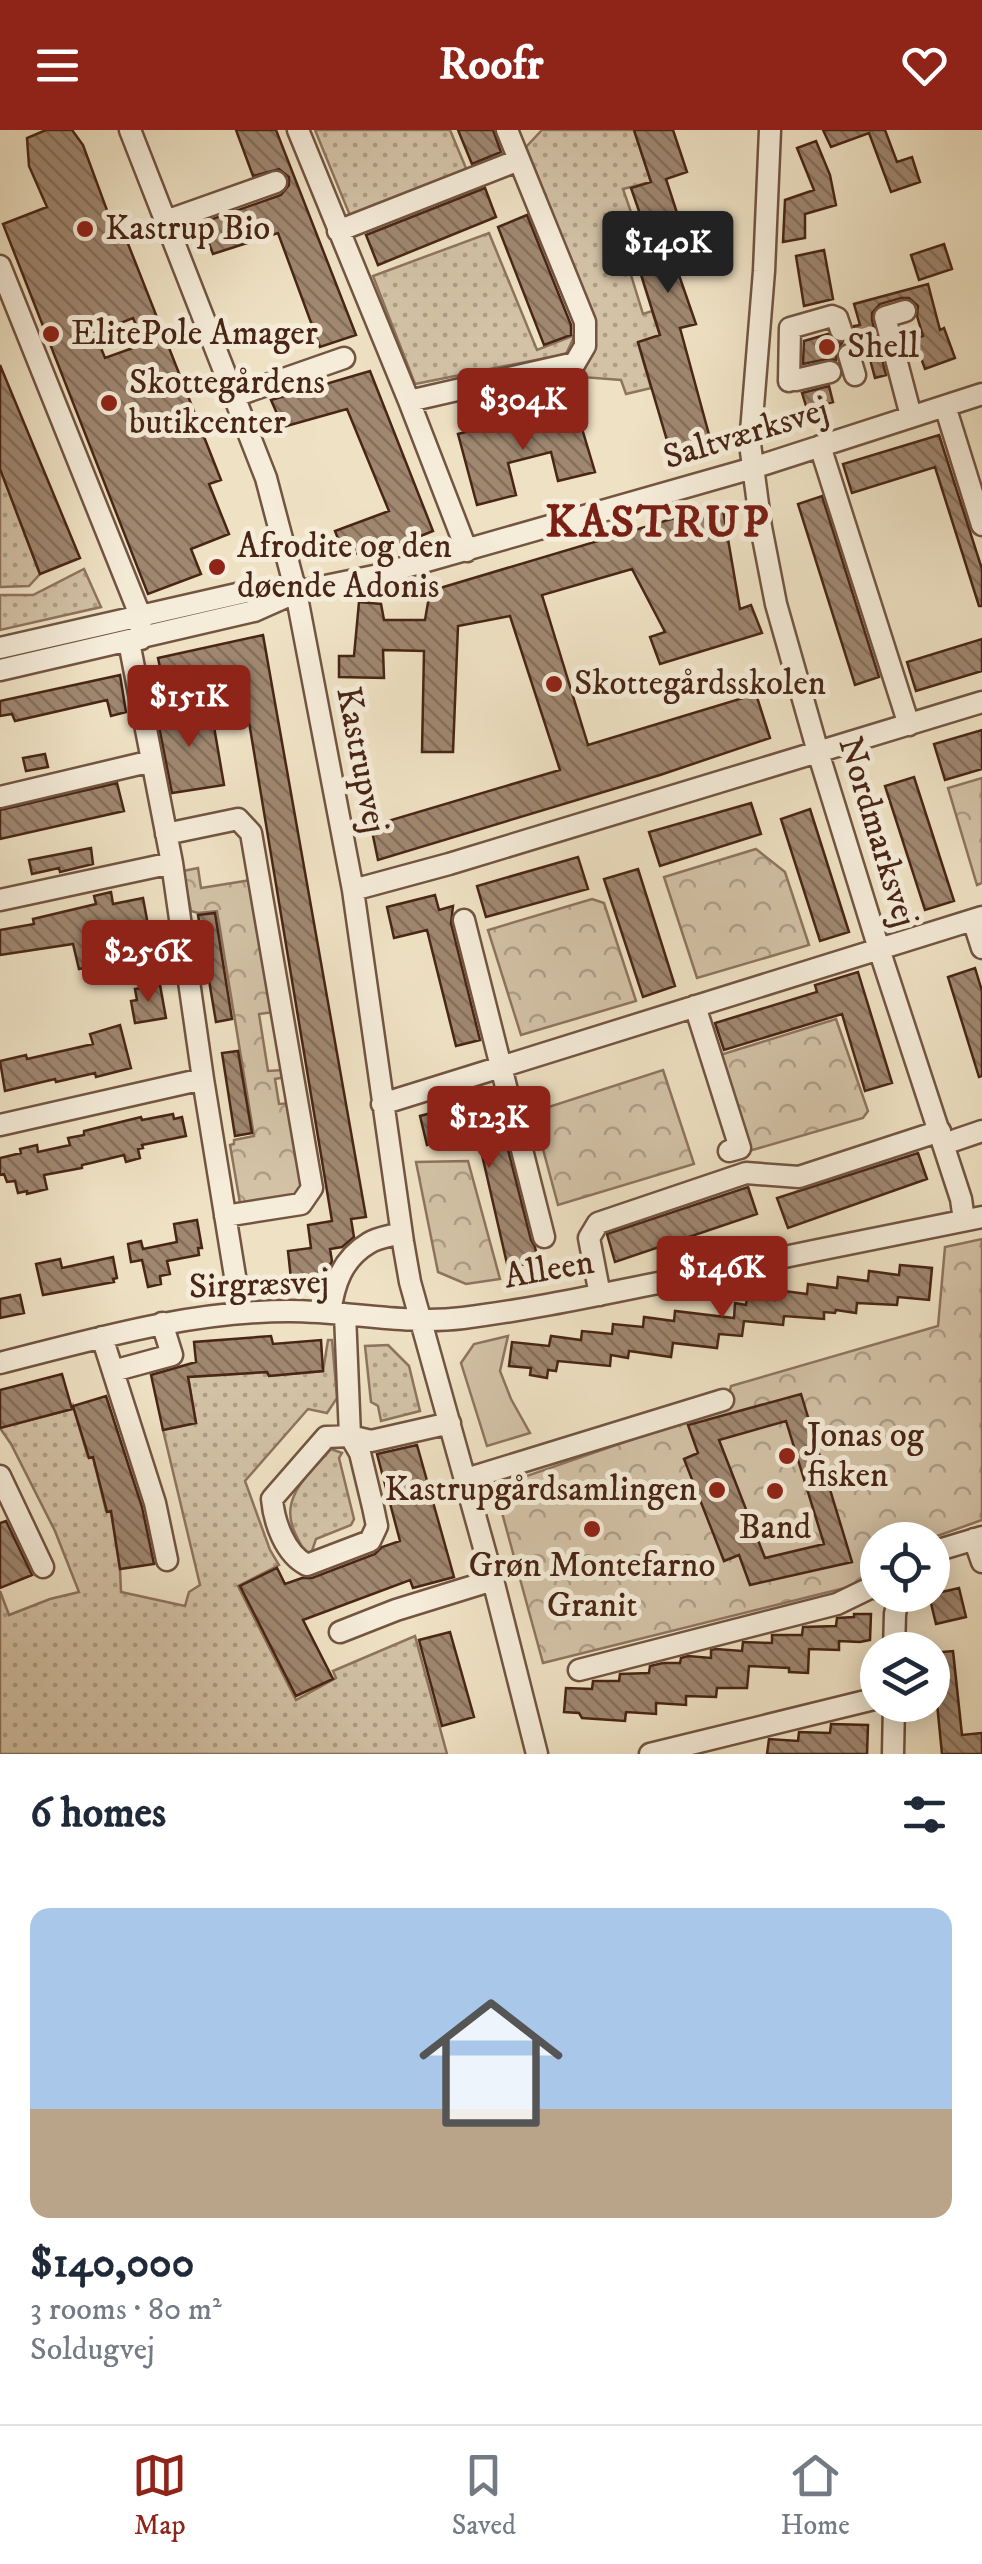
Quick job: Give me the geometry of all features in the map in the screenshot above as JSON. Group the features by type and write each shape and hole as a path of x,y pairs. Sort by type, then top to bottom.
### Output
{"street":[{"name":"Kastrupvej","path":"130,130 266,478 296,592 353,890 401,1233 420,1322 466,1480 537,1754"},
{"path":"298,130 467,551"},
{"path":"338,231 513,145 531,130"},
{"name":"Nordmarksvej","path":"770,130 750,444 761,527 776,604 818,752 961,1199 973,1218"},
{"path":"409,401 575,363 585,346 585,322 513,145"},
{"path":"166,221 276,182"},
{"path":"1,272 140,615 135,640 152,761 172,863 242,1313"},
{"path":"905,311 884,317 910,416"},
{"path":"830,372 792,381 790,328 832,316 842,330"},
{"path":"235,396 344,358"},
{"name":"Saltværksvej","path":"0,670 254,611 296,592 467,551 753,468 982,394"},
{"path":"945,406 973,467 982,525"},
{"path":"820,446 909,724"},
{"name":"Saltværksvej","path":"0,648 250,591 296,592"},
{"path":"353,890 982,702"},
{"path":"0,797 152,761"},
{"path":"166,834 238,818 251,833 312,1188 301,1204 225,1216"},
{"path":"0,900 172,863"},
{"path":"382,1104 978,918 982,948"},
{"path":"464,920 544,1237"},
{"path":"695,1006 740,1148 729,1151"},
{"path":"0,1125 204,1079"},
{"path":"600,1295 589,1238 598,1222 746,1173 799,1177 982,1131"},
{"name":"Alleen","path":"420,1322 600,1295 973,1218"},
{"path":"401,1233 370,1242 346,1263 334,1287 350,1436 360,1453 377,1526 370,1541 307,1565 296,1559 282,1535 272,1499 326,1438 350,1436 371,1441 450,1424"},
{"name":"Sirgræsvej","path":"0,1363 162,1323 242,1313 338,1313 420,1322"},
{"path":"113,1371 172,1355 162,1323"},
{"path":"102,1337 155,1503 167,1560"},
{"path":"466,1480 723,1400"},
{"path":"0,1476 44,1567"},
{"path":"950,1547 978,1538 982,1562"},
{"path":"340,1632 493,1580"},
{"path":"579,1670 837,1604 860,1593"},
{"path":"650,1754 860,1702"},
{"path":"893,1754 894,1722"}],"green space":[{"path":"315,130 450,130 468,173 351,218"},
{"path":"542,130 634,130 651,182 623,189 646,256 627,262 643,314 652,311 660,335 638,343 651,388 626,394 621,380 581,377 594,347 594,320 526,147"},
{"path":"489,233 537,350 575,335 566,354 415,384 373,276"},
{"path":"0,468 40,574 29,586 0,587"},
{"path":"84,569 101,607 0,630 0,595 33,595"},
{"path":"982,778 982,883 977,885 948,788"},
{"path":"756,849 785,872 809,945 697,978 664,877"},
{"path":"198,868 201,888 251,880 274,1012 259,1014 268,1071 283,1070 285,1077 275,1079 279,1104 291,1103 303,1182 287,1199 240,1203 230,1145 234,1140 254,1136 217,911 191,911 183,871"},
{"path":"592,899 604,903 636,1001 521,1035 488,930"},
{"path":"836,1019 868,1111 863,1118 749,1151 720,1055"},
{"path":"663,1070 694,1164 558,1205 533,1112"},
{"path":"468,1161 500,1279 466,1284 438,1272 416,1162"},
{"path":"982,1239 982,1520 950,1531 950,1522 860,1522 860,1584 543,1663 495,1487 726,1407 731,1386 938,1326 945,1247"},
{"path":"508,1336 500,1371 530,1433 487,1446 461,1363 474,1344"},
{"path":"328,1340 332,1340 337,1398 327,1413 308,1409 245,1481 279,1565 238,1586 296,1700 336,1678 333,1671 415,1636 447,1754 0,1754 0,1591 9,1615 79,1592 55,1531 0,1428 73,1406 88,1457 93,1457 106,1511 111,1511 121,1592 185,1606 189,1592 200,1585 163,1430 196,1423 188,1377 323,1371"},
{"path":"388,1345 409,1366 420,1411 381,1421 378,1406 371,1402 365,1346"},
{"path":"331,1449 342,1453 339,1458 354,1519 351,1525 316,1539 311,1554 304,1549 291,1523 292,1500"}],"building":[{"name":"Skottegårdens butikcenter","path":"46,130 72,130 83,145 112,224 123,231 221,480 209,484 229,534 191,549 201,574 148,594 3,224 47,207 29,166 27,138","holes":["133,318 144,344 105,358 95,333"]},
{"path":"236,130 276,130 356,335 320,347 278,233 213,254 201,223 281,195 289,185 289,177 279,169 253,176"},
{"path":"458,130 493,130 501,152 472,164"},
{"path":"634,130 673,130 687,172 666,179 689,250 672,255 696,324 680,328 711,442 671,454 638,342 660,335 637,262 655,257 631,188 651,182"},
{"path":"823,130 885,130 897,162 912,157 920,182 891,192 869,133 831,147"},
{"path":"816,141 830,175 836,205 805,214 805,238 783,242 785,200 814,190 797,148"},
{"path":"485,188 496,217 378,265 366,235"},
{"path":"527,215 571,325 571,335 544,345 498,227"},
{"path":"944,244 952,269 919,280 911,255"},
{"path":"824,250 833,299 804,306 796,256"},
{"path":"928,284 940,330 944,328 955,358 925,369 914,339 923,336 918,306 909,298 901,298 880,304 872,313 886,375 875,378 868,352 863,353 858,344 848,342 854,326 860,325 854,304"},
{"path":"828,334 833,341 842,343 836,360 803,364 804,341"},
{"path":"0,365 80,558 40,574 0,469"},
{"path":"370,371 433,531 406,542 345,556 335,531 389,511 347,409 283,427 271,400"},
{"path":"829,386 833,402 807,409 802,393"},
{"path":"571,410 575,422 580,422 595,472 558,481 551,452 508,463 516,495 477,505 458,434 497,424 499,431"},
{"path":"939,435 982,569 982,606 935,467 852,493 843,464"},
{"path":"822,496 879,677 855,685 798,504"},
{"path":"722,504 740,609 751,605 762,633 660,664 650,637 665,632 632,569 542,595 588,745 756,694 770,738 378,860 371,826 560,770 510,616 458,626 453,752 422,752 424,651 383,650 384,678 339,677 339,656 354,656 359,602 381,604 384,620 425,620 430,591"},
{"path":"263,635 366,1217 351,1219 354,1237 342,1247 330,1249 332,1261 325,1275 291,1279 288,1251 311,1248 308,1225 332,1221 240,668 164,686 158,658"},
{"path":"982,639 982,671 916,691 907,662"},
{"path":"120,675 126,712 111,716 107,700 15,721 12,714 0,716 0,701"},
{"path":"169,699 173,721 212,715 224,785 172,793 154,701"},
{"path":"982,730 982,769 945,780 934,744"},
{"path":"45,754 48,767 26,771 23,758"},
{"path":"914,777 954,901 925,910 885,786"},
{"path":"117,783 124,811 0,839 0,810"},
{"path":"751,803 761,834 660,866 649,832"},
{"path":"810,809 849,932 820,941 781,819"},
{"path":"91,848 93,864 32,874 29,860"},
{"path":"578,857 588,889 486,917 477,886"},
{"path":"638,869 675,986 643,997 604,879"},
{"path":"111,892 113,904 143,898 148,925 136,927 137,932 105,938 109,960 104,964 79,969 73,944 0,955 0,930 34,924 33,919 96,904 94,896"},
{"path":"435,895 439,910 453,906 451,923 480,1040 456,1046 427,930 394,938 387,907"},
{"path":"215,913 232,1019 216,1022 198,915"},
{"path":"975,968 982,991 979,1077 948,977"},
{"path":"858,972 892,1083 865,1091 842,1014 724,1050 715,1023 817,992 815,985"},
{"path":"160,985 166,1018 135,1023 131,1001 137,1000 135,989"},
{"path":"120,1025 131,1068 5,1091 0,1061 93,1044 90,1034"},
{"path":"238,1051 252,1133 235,1136 222,1053"},
{"path":"485,1099 489,1116 499,1114 538,1261 508,1268 477,1133 427,1145 420,1116"},
{"path":"173,1114 174,1119 182,1117 186,1136 142,1145 138,1149 140,1158 126,1162 124,1155 44,1175 47,1189 27,1194 18,1193 15,1181 7,1182 4,1174 0,1175 0,1158 21,1153 20,1149 37,1145 38,1152 70,1145 68,1138 84,1135 84,1131 141,1117 142,1120"},
{"path":"918,1153 927,1179 788,1228 777,1198"},
{"path":"748,1187 757,1214 615,1262 607,1234"},
{"path":"197,1220 202,1248 198,1248 199,1255 167,1261 170,1274 160,1276 161,1284 148,1287 142,1260 131,1262 128,1244 141,1241 143,1249 177,1242 174,1224"},
{"path":"113,1257 117,1278 114,1282 43,1295 36,1264 60,1259 62,1268"},
{"path":"900,1265 932,1268 929,1300 898,1297 897,1305 857,1303 856,1313 824,1312 824,1319 784,1316 783,1325 744,1321 742,1336 719,1334 717,1348 673,1343 671,1357 629,1351 628,1358 611,1355 610,1366 558,1361 556,1371 548,1370 547,1378 530,1375 531,1368 509,1366 512,1342 549,1346 551,1336 581,1340 582,1331 612,1334 613,1324 643,1327 644,1317 674,1321 675,1311 734,1318 735,1303 746,1305 747,1297 775,1300 776,1290 807,1294 808,1284 837,1288 838,1277 868,1281 869,1271 899,1275"},
{"path":"20,1295 24,1313 0,1318 0,1299"},
{"path":"271,1336 273,1344 321,1340 323,1371 188,1377 196,1423 163,1430 151,1375 196,1362 194,1342"},
{"path":"62,1374 72,1409 0,1428 0,1390"},
{"name":"Kastrupgårdsamlingen","path":"801,1394 852,1562 750,1585 739,1555 724,1561 684,1459 698,1453 688,1425","holes":["786,1421 824,1544 765,1558 719,1440"]},
{"path":"106,1396 142,1507 154,1564 120,1569 111,1511 107,1512 93,1457 89,1458 73,1406"},
{"path":"417,1445 454,1577 413,1588 410,1580 303,1620 333,1679 296,1696 240,1586 277,1568 285,1584 312,1578 400,1541 377,1454"},
{"path":"6,1521 32,1575 0,1588 0,1523"},
{"path":"959,1588 966,1617 936,1624 933,1612 950,1612 950,1590"},
{"path":"871,1614 870,1632 860,1632 860,1642 839,1641 839,1650 809,1649 808,1673 749,1666 747,1688 717,1688 716,1697 686,1696 686,1705 656,1703 656,1714 626,1712 625,1721 582,1718 579,1713 564,1712 566,1688 592,1689 593,1681 619,1681 620,1674 649,1673 650,1666 680,1663 681,1658 688,1656 711,1658 711,1650 742,1651 743,1642 772,1643 772,1635 802,1635 803,1627 836,1626 837,1618"},
{"path":"450,1632 474,1717 442,1726 419,1640"},
{"path":"953,1651 962,1735 982,1733 982,1754 942,1754 939,1722 950,1722"},
{"path":"831,1724 868,1725 867,1754 767,1754 769,1739 798,1741 799,1732 830,1733"}],"place":[{"name":"Kastrup Bio","path":"85,229"},
{"name":"ElitePole Amager","path":"51,334"},
{"name":"Shell","path":"827,347"},
{"name":"Skottegårdens butikcenter","path":"109,403"},
{"name":"Afrodite og den døende Adonis","path":"217,567"},
{"name":"Skottegårdsskolen","path":"554,684"},
{"name":"Jonas og fisken","path":"787,1456"},
{"name":"Kastrupgårdsamlingen","path":"717,1490"},
{"name":"Band","path":"775,1491"},
{"name":"Grøn Montefarno Granit","path":"592,1529"}],"district":[{"name":"KASTRUP","path":"658,523"}]}
